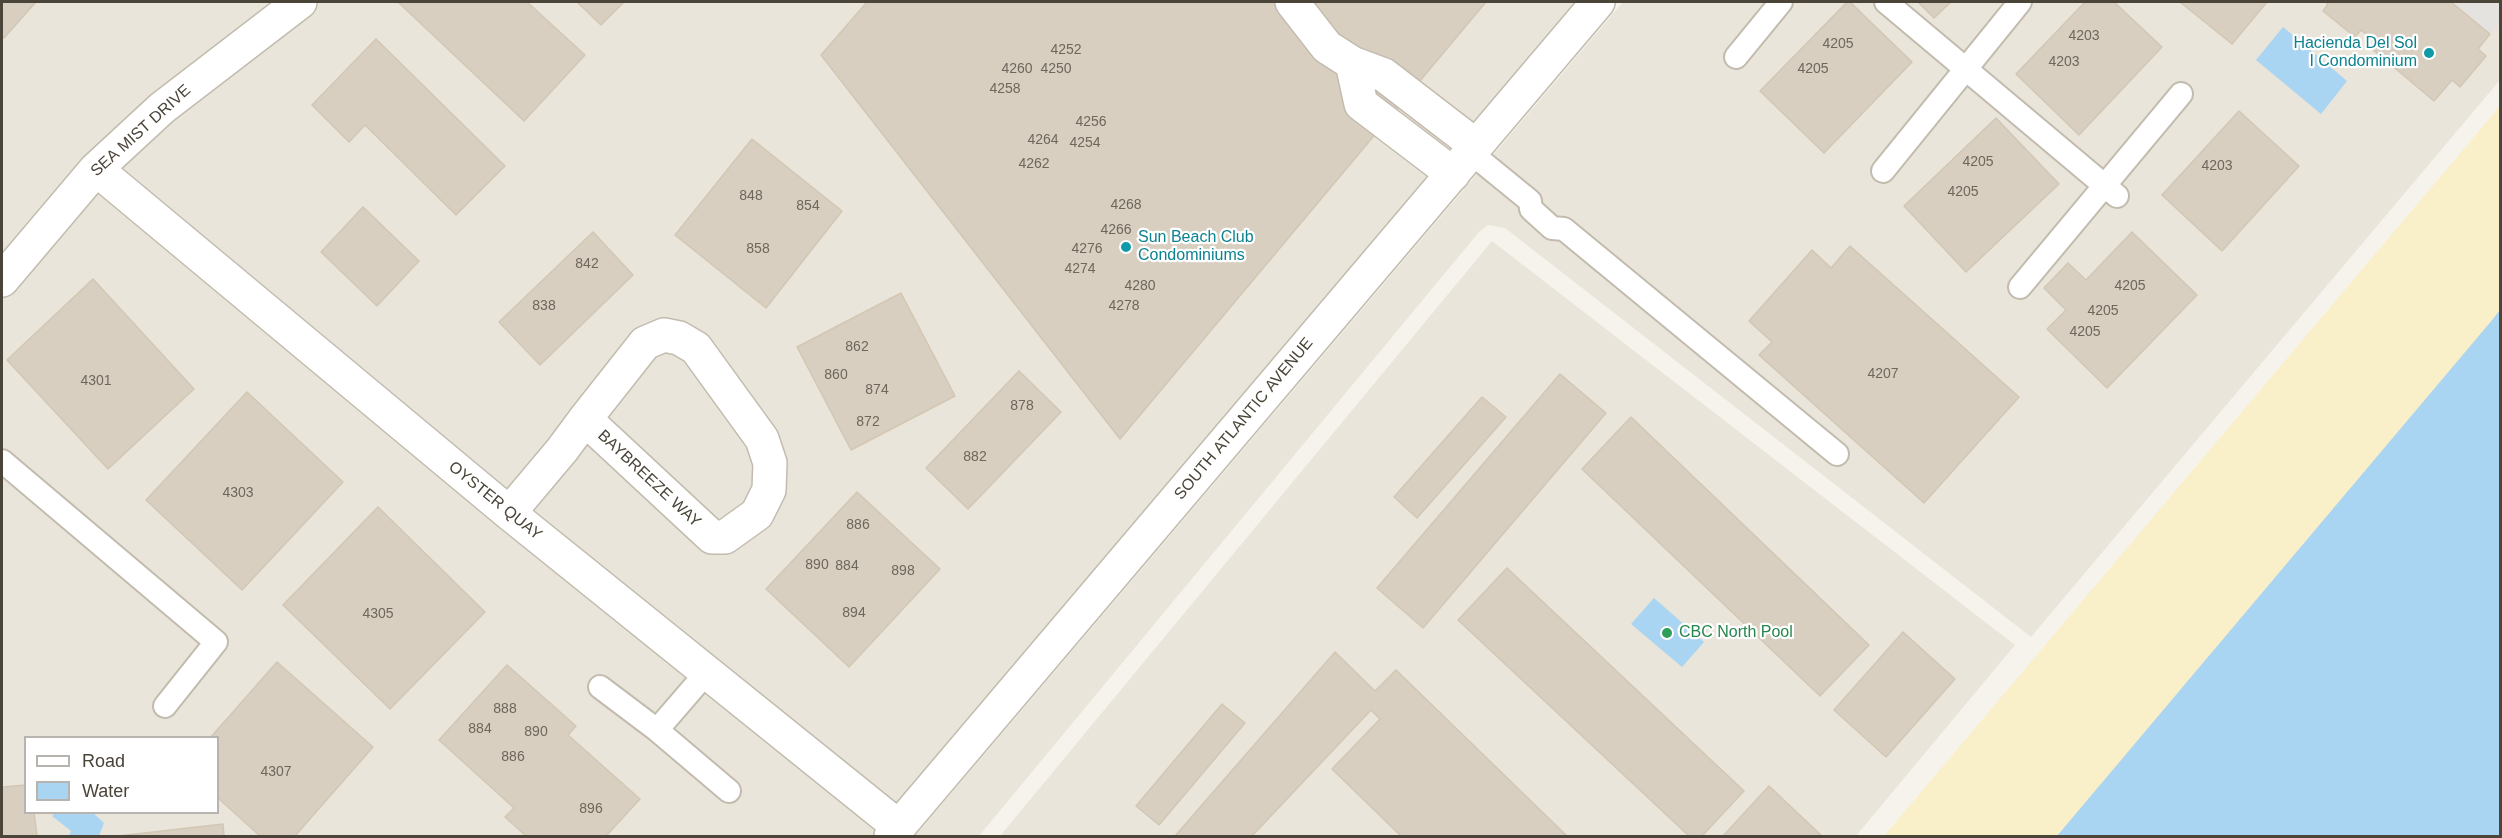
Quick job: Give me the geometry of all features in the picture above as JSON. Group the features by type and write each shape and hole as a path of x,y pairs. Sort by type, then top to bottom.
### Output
{"street":[{"name":"SEA MIST DRIVE","path":"2,280 96,169 162,108 300,2"},
{"path":"1292,2 1327,47 1352,63 1384,75 1466,157"},
{"name":"SOUTH ATLANTIC AVENUE","path":"894,834 1598,2"},
{"name":"OYSTER QUAY","path":"96,169 509,513 707,672 894,834"},
{"name":"BAYBREEZE WAY","path":"509,513 645,343 664,335 679,338 696,348 762,439 770,463 769,490 757,514 725,537 712,537 585,419"}],"lane":[{"path":"1736,57 1781,2"},
{"path":"1886,2 2112,190"},
{"path":"1883,171 2020,2"},
{"path":"2020,287 2112,190 2181,94"},
{"path":"1466,157 1530,201 1541,199 1561,216 1564,229 1837,454"},
{"path":"2,460 216,642 165,706"},
{"path":"657,730 707,672"},
{"path":"600,687 657,730 729,791"}],"shaded area":[{"path":"2,2 1598,2 891,836 2,836"},
{"path":"1623,2 2500,2 2500,80 2031,637 1505,228 1488,225 1479,232 979,836 915,836"},
{"path":"2451,2 2500,2 2500,23 2490,34"},
{"path":"1492,241 2015,645 1856,836 1000,836"}],"sand":[{"path":"2500,106 2500,836 1884,836"}],"water":[{"path":"2283,27 2347,81 2321,114 2256,60"},
{"path":"2500,310 2500,836 2057,836 2493,319"},
{"name":"CBC North Pool","path":"1654,598 1704,642 1682,667 1631,624"},
{"path":"54,814 94,814 104,823 99,836 69,836 71,831 52,816"}],"building":[{"path":"2,2 36,2 4,38 2,36"},
{"path":"398,2 527,2 585,55 524,121"},
{"path":"577,2 624,2 601,25"},
{"name":"Sun Beach Club Condominiums","path":"867,2 1486,2 1120,439 821,55"},
{"path":"1847,2 1850,2 1912,62 1824,153 1760,91"},
{"path":"1918,2 1951,2 1934,18"},
{"path":"2085,2 2114,2 2162,47 2079,135 2016,74"},
{"path":"2180,2 2267,2 2232,44"},
{"name":"Hacienda Del Sol I Condominium","path":"2325,2 2451,2 2490,34 2478,49 2486,56 2460,87 2452,80 2434,101 2372,49 2376,42 2361,30 2355,37 2323,11 2328,4"},
{"path":"376,39 505,166 456,215 365,125 349,142 312,105"},
{"path":"2239,111 2299,166 2222,251 2162,195"},
{"path":"1996,118 2059,184 1966,272 1904,206"},
{"path":"752,139 842,211 766,308 675,235"},
{"path":"363,207 419,261 377,306 321,252"},
{"path":"593,232 633,275 540,365 499,322"},
{"path":"2132,232 2197,295 2107,388 2047,329 2066,310 2044,288 2068,263 2086,280"},
{"path":"1850,246 2019,397 1924,503 1759,355 1772,342 1749,321 1812,250 1831,268"},
{"path":"93,279 194,389 108,469 7,360"},
{"path":"901,293 955,396 851,450 797,347"},
{"path":"1019,371 1061,412 968,509 926,468"},
{"path":"1560,374 1606,413 1423,628 1377,588"},
{"path":"247,392 343,482 242,590 146,500"},
{"path":"1482,397 1506,417 1417,518 1394,497"},
{"path":"1631,417 1869,645 1820,696 1582,469"},
{"path":"857,492 940,569 849,667 766,589"},
{"path":"378,507 485,612 390,709 283,605"},
{"path":"1507,568 1744,791 1702,836 1689,836 1458,620"},
{"path":"1903,632 1955,679 1886,757 1834,710"},
{"path":"1335,652 1375,691 1396,670 1567,836 1401,836 1332,769 1380,719 1371,710 1252,836 1175,836"},
{"path":"277,662 373,747 295,836 260,836 219,799 219,736 212,736"},
{"path":"507,665 576,726 568,735 640,799 606,836 526,836 505,817 514,808 439,740"},
{"path":"1222,704 1245,723 1159,825 1136,806"},
{"path":"24,785 24,814 34,814 37,836 2,836 2,787"},
{"path":"1769,786 1822,836 1723,836"},
{"path":"223,824 224,836 118,836"}],"place":[{"name":"Hacienda Del Sol I Condominium","path":"2429,53"},
{"name":"Sun Beach Club Condominiums","path":"1126,247"},
{"name":"CBC North Pool","path":"1667,633"}]}
